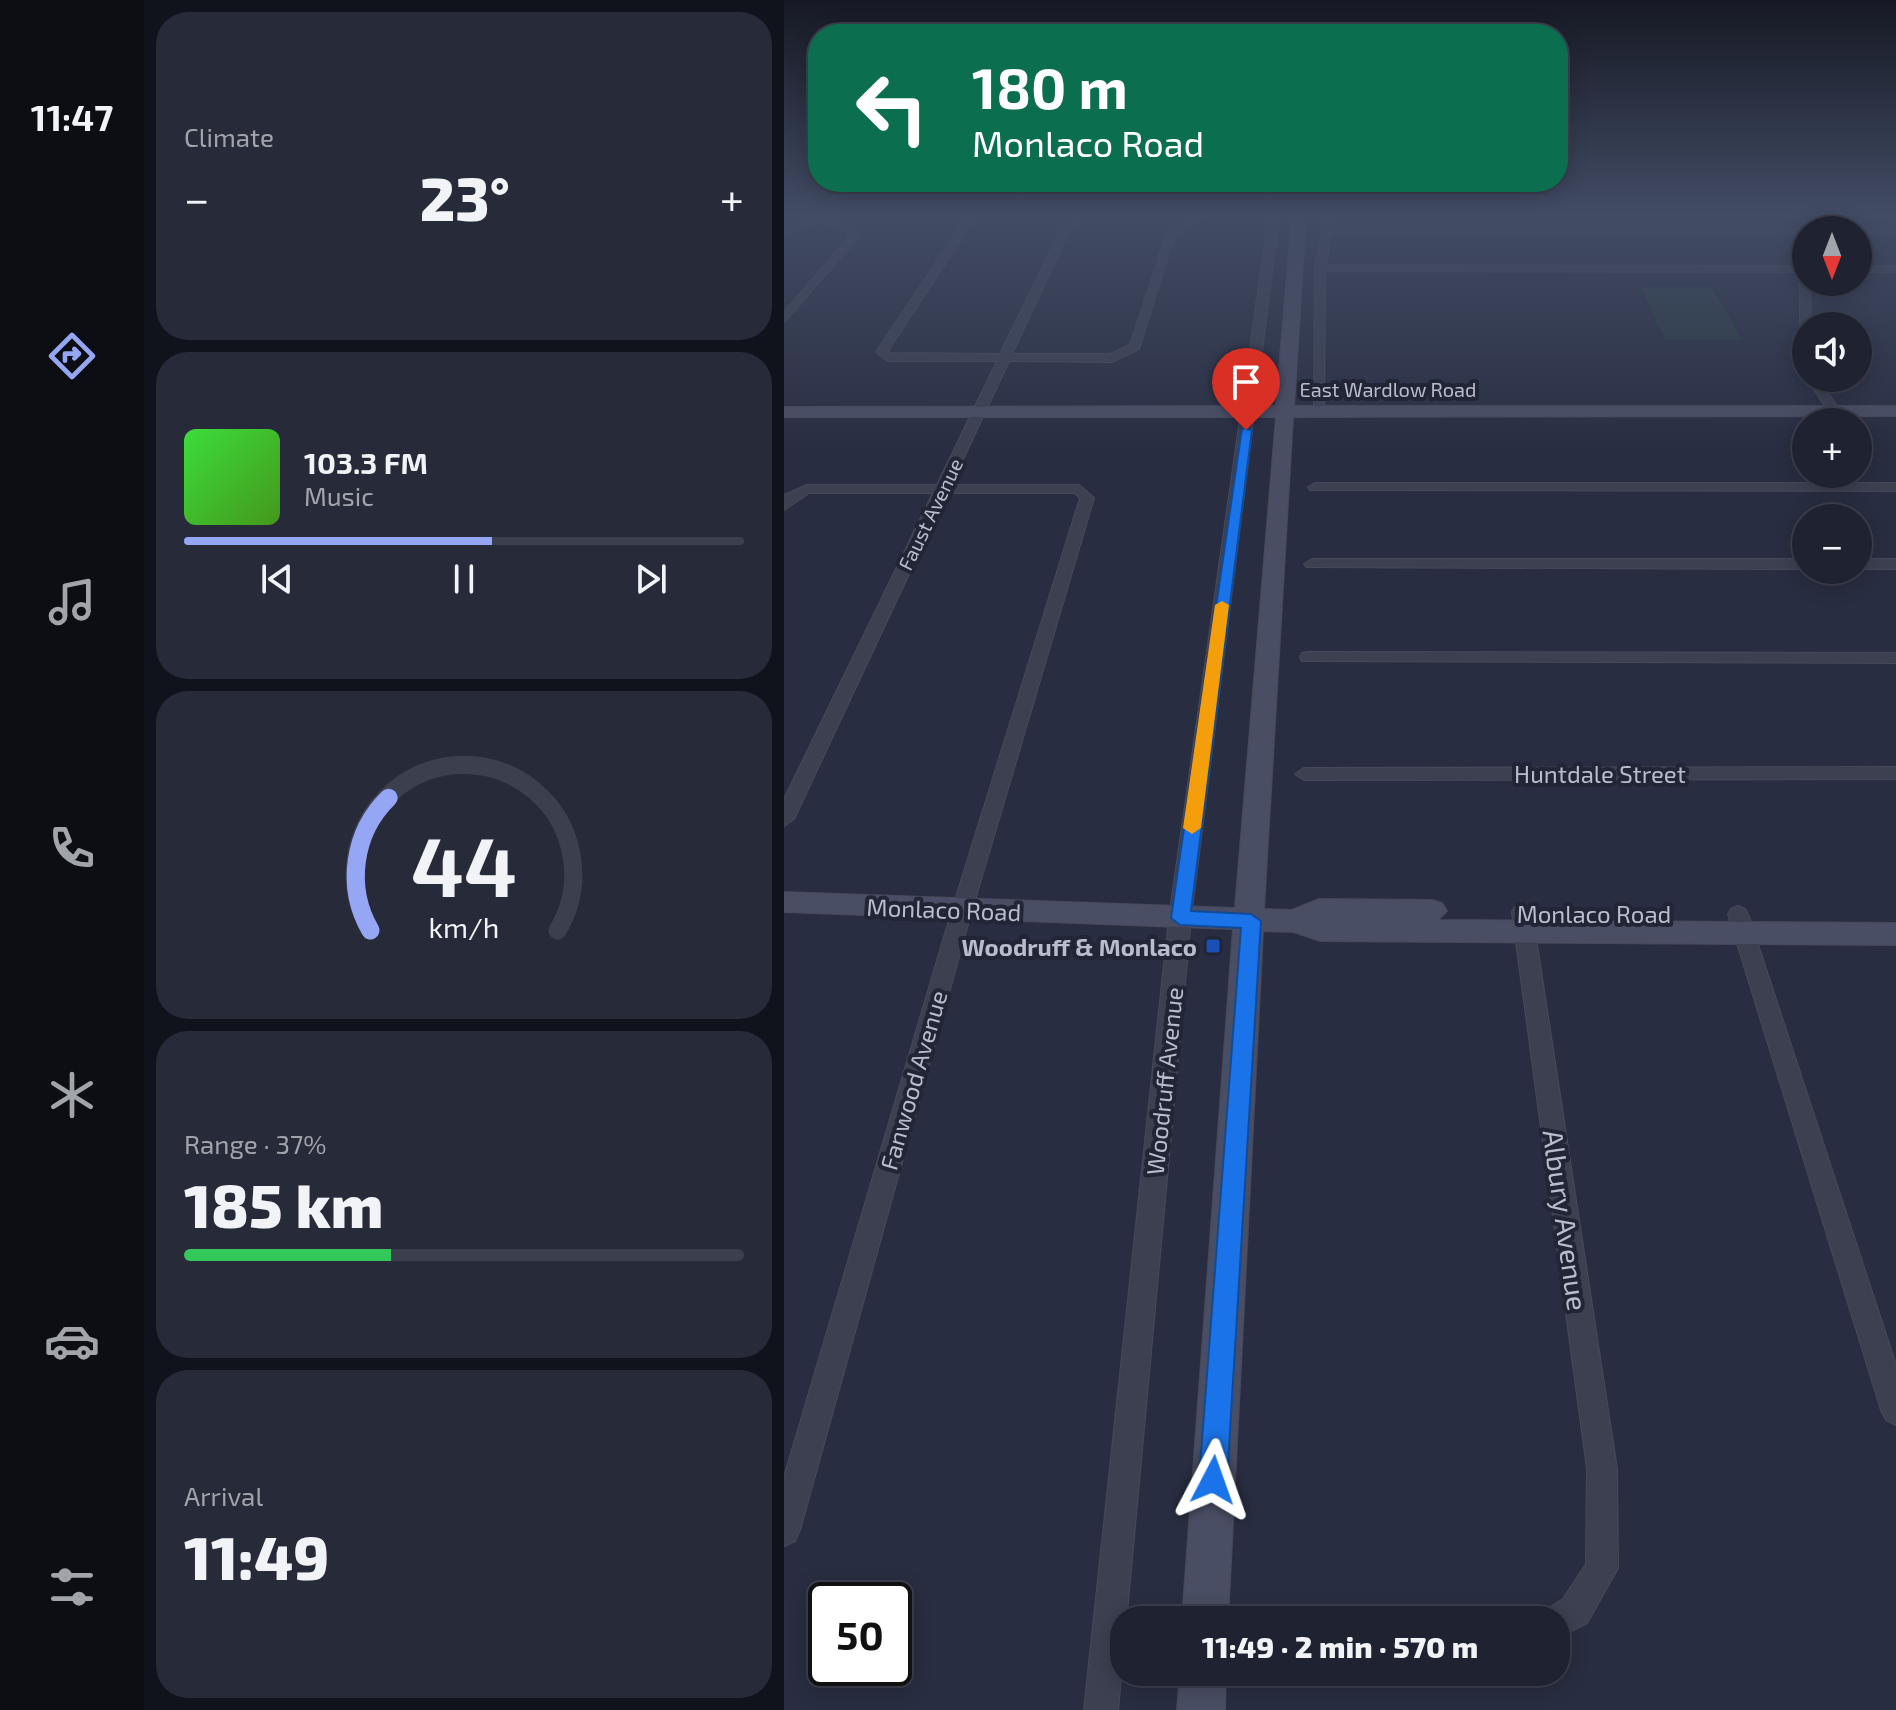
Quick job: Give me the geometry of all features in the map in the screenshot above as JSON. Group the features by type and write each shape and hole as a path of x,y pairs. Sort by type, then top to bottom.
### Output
{"main road":[{"path":"1206,1606 1293,295"},
{"name":"East Wardlow Road","path":"1285,417 1318,411 1792,410"},
{"name":"East Wardlow Road","path":"1872,411 1896,411"},
{"name":"East Wardlow Road","path":"784,412 978,417 1896,422"},
{"name":"East Wardlow Road","path":"784,422 978,417"},
{"name":"Monlaco Road","path":"784,902 1295,921 1321,930 1523,922 1741,923 1896,915"},
{"name":"Monlaco Road","path":"1741,923 1896,934"},
{"path":"1201,1710 1202,1686"}],"street":[{"path":"784,319 805,295"},
{"path":"920,295 882,352 888,357 1112,358 1135,347 1151,295"},
{"name":"Faust Avenue","path":"784,819 1034,295"},
{"name":"Woodruff Avenue","path":"1101,1710 1180,918 1263,295"},
{"path":"1318,411 1320,295"},
{"path":"1315,487 1896,487"},
{"path":"784,506 789,498 807,489 942,488"},
{"name":"Fanwood Avenue","path":"784,1530 962,910 1087,498 1079,489 942,488"},
{"path":"1312,564 1792,564"},
{"path":"1872,564 1896,564"},
{"path":"1308,657 1896,658"},
{"name":"Huntdale Street","path":"1304,774 1896,773"},
{"name":"Albury Avenue","path":"1523,922 1602,1469 1602,1568 1570,1614"},
{"path":"1741,923 1896,1410"}],"shaded area":[{"path":"1645,295 1716,295 1742,340 1665,340"}],"slow traffic":[{"path":"1192,828 1222,605"}],"place":[{"name":"Woodruff & Monlaco","path":"1213,946"}],"route":[{"path":"1213,1480 1251,921 1180,918 1246,430"}]}
